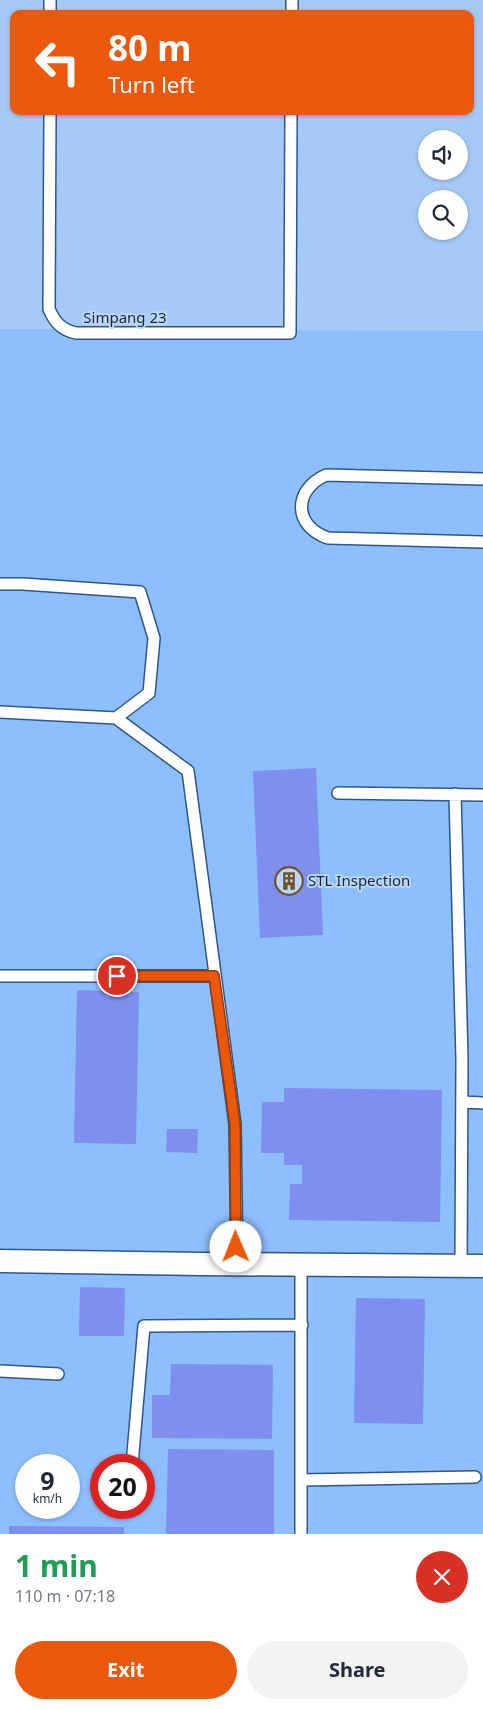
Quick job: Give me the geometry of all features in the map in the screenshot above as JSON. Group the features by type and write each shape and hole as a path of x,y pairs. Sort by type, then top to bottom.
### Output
{"street":[{"path":"0,1261 472,1266"}],"lane":[{"name":"Simpang 23","path":"50,115 49,309 59,326 67,331 76,333 290,333 291,115"},
{"path":"483,479 326,475 316,479 308,487 303,496 301,507 309,528 318,535 328,538 483,542"},
{"path":"0,584 140,592 154,638 149,693 116,718"},
{"path":"0,712 116,718 188,771 235,1124 237,1264"},
{"path":"338,793 483,795"},
{"path":"455,794 462,1102 472,1266"},
{"path":"0,976 214,976"},
{"path":"462,1102 483,1103"},
{"path":"301,1265 301,1534"},
{"path":"133,1454 144,1326 302,1325"},
{"path":"0,1371 58,1374"},
{"path":"301,1480 475,1477"}],"shaded area":[{"path":"0,329 483,331 483,1534 0,1534"}],"building":[{"name":"STL Inspection","path":"316,768 323,935 260,938 253,771"},
{"path":"77,990 139,992 136,1144 74,1143"},
{"path":"284,1088 442,1090 440,1222 289,1220 290,1184 302,1184 302,1165 284,1165 284,1153 261,1153 262,1102 284,1102"},
{"path":"167,1129 198,1129 197,1153 166,1152"},
{"path":"80,1287 125,1288 124,1336 79,1336"},
{"path":"356,1298 425,1299 423,1424 354,1423"},
{"path":"171,1364 273,1365 272,1439 152,1438 152,1395 170,1395"},
{"path":"168,1449 274,1450 274,1534 166,1534"},
{"path":"9,1526 124,1527 124,1534 9,1534"}],"place":[{"name":"STL Inspection","path":"289,881"}],"route":[{"path":"117,976 214,976 235,1124 236,1247"}]}
